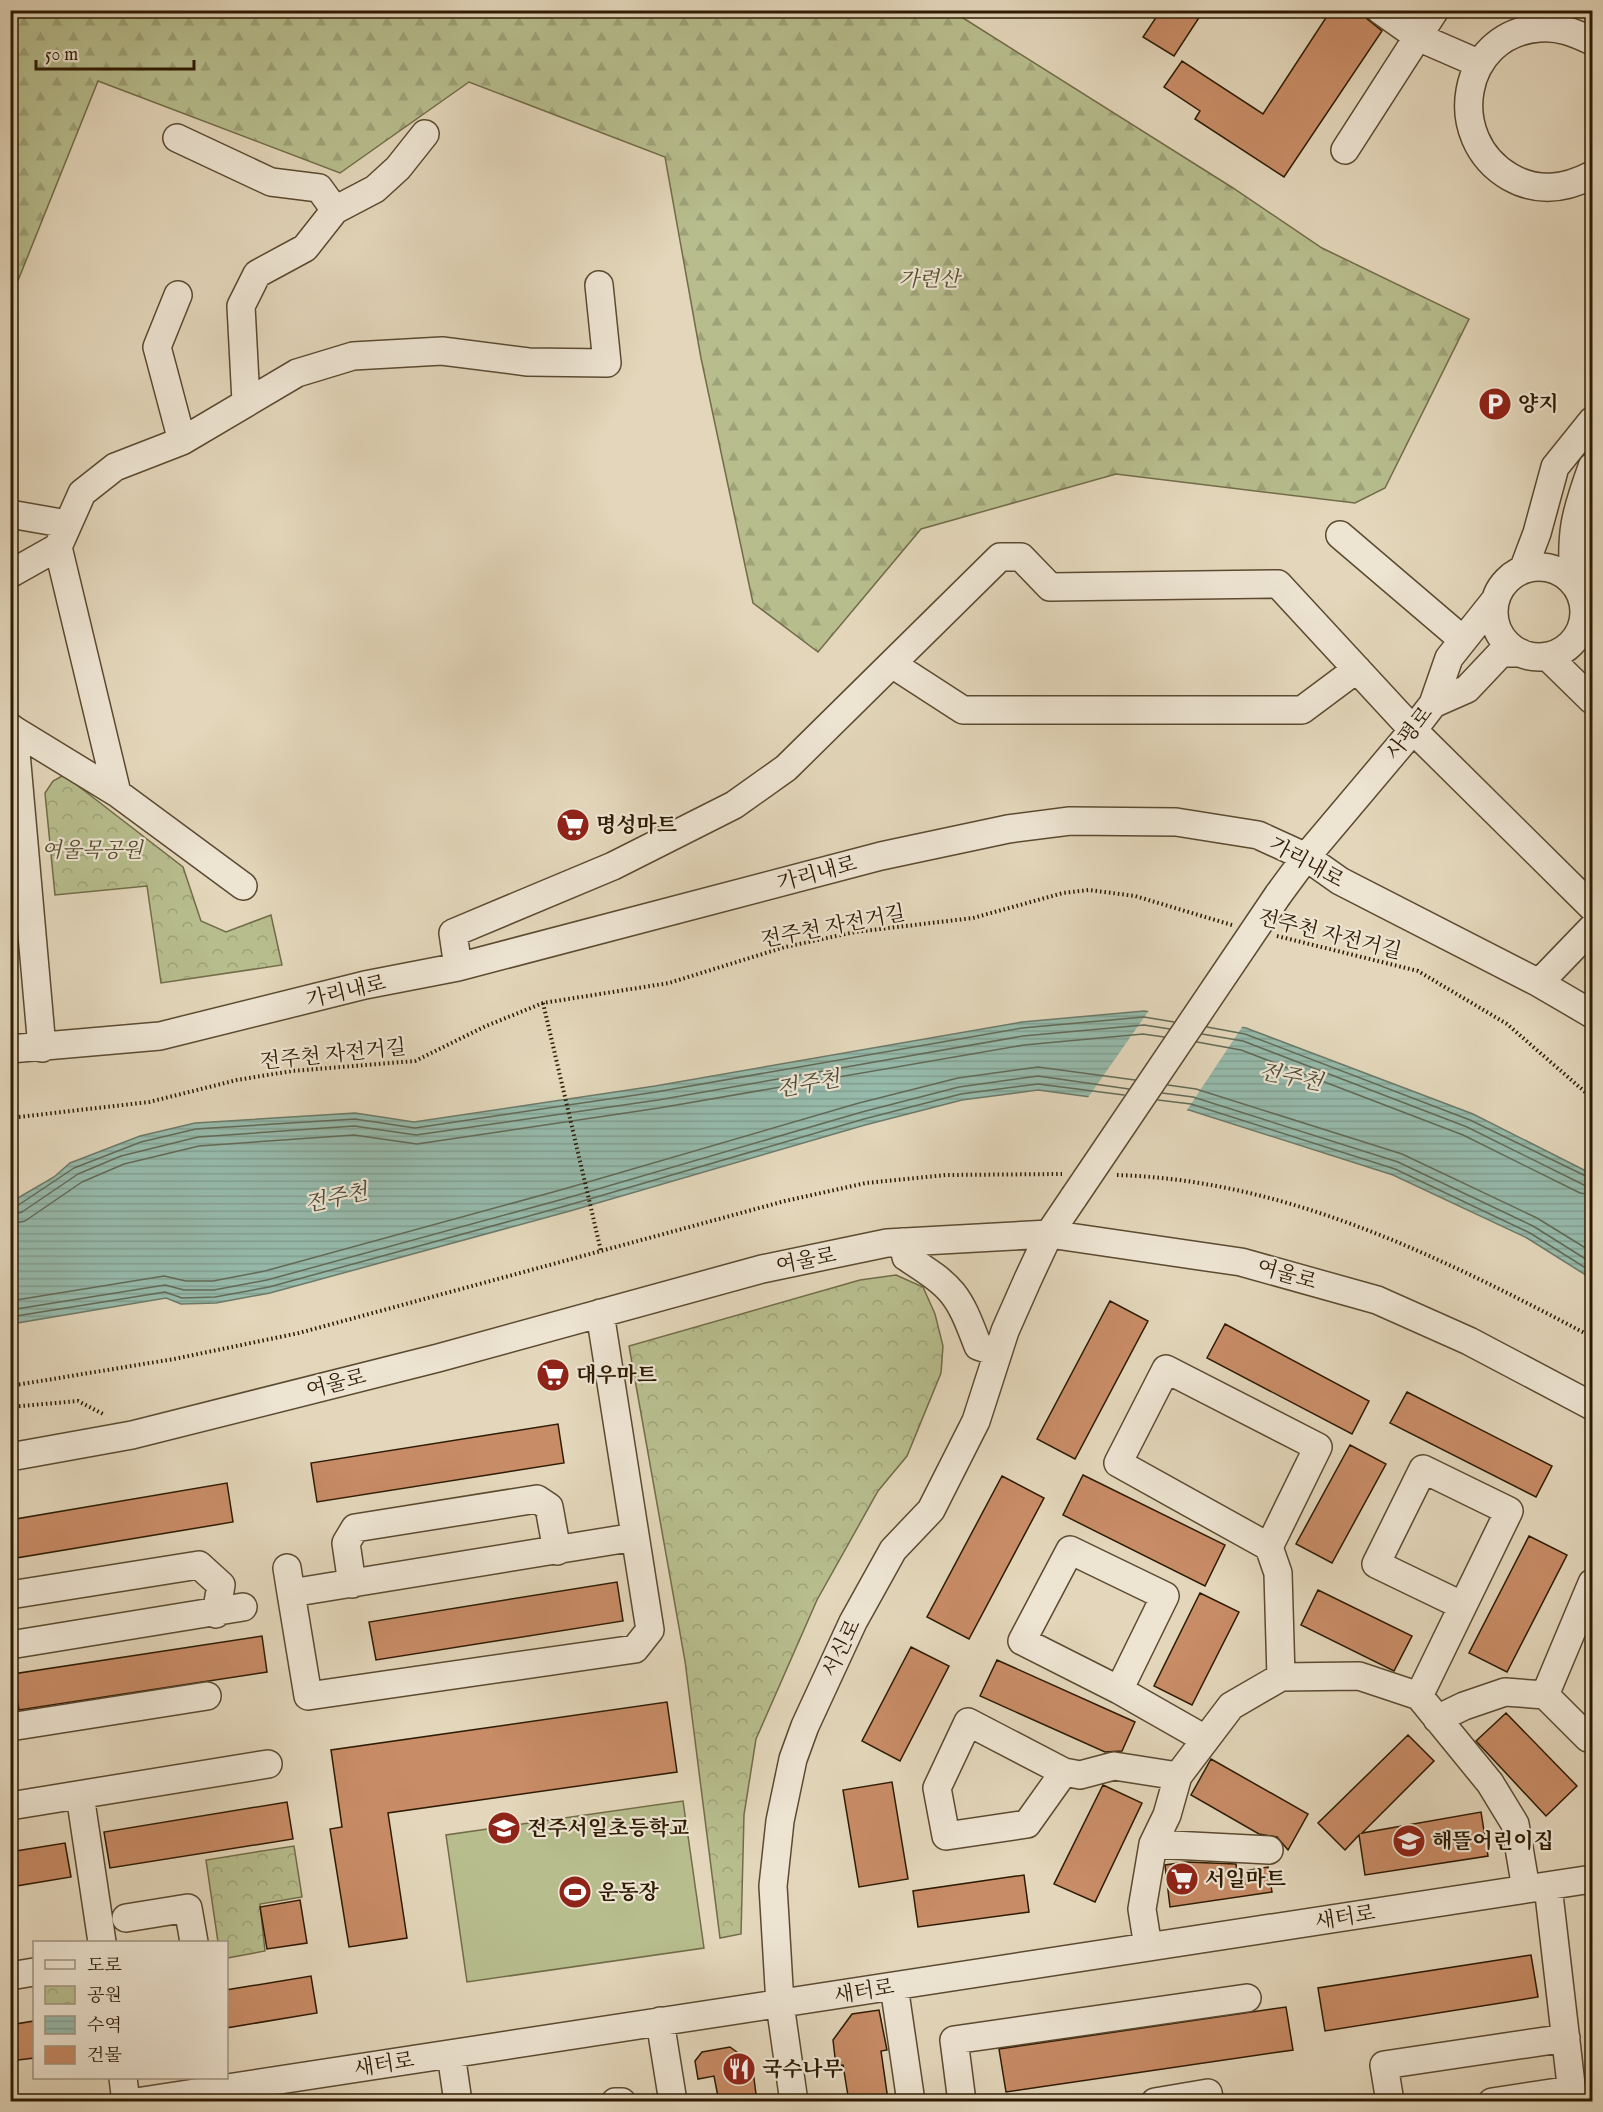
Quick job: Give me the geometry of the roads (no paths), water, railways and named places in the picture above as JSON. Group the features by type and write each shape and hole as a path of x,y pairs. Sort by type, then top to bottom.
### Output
{"street":[{"path":"1380,10 1418,37 1480,64"},
{"path":"1345,150 1435,10"},
{"path":"1593,41 1565,29 1539,28 1520,33 1498,45 1480,64 1471,84 1468,119 1476,144 1493,167 1524,185 1555,188 1575,184 1593,175"},
{"path":"246,402 241,306 257,274 305,248 335,210 375,189 398,168 425,134"},
{"path":"177,138 271,182 319,188 335,210"},
{"path":"10,574 63,536 82,493 115,467 182,441 297,373 353,356 442,351 528,362 607,363 598,285"},
{"path":"178,295 157,347 182,441"},
{"name":"사평로","path":"1278,895 1306,857 1413,730 1432,704 1449,658 1511,577 1523,570 1537,533 1555,467 1593,421"},
{"path":"1574,583 1571,544 1575,521 1593,467"},
{"path":"10,514 63,536"},
{"path":"1340,535 1463,640"},
{"path":"63,536 117,793"},
{"path":"458,967 453,933 613,866 734,805 786,768 1000,556 1021,557 1050,587 1278,584 1413,730 1593,907"},
{"path":"1432,704 1467,688 1501,653 1534,655 1560,652 1588,628 1583,600 1574,583 1563,574 1550,568 1537,567 1523,570"},
{"path":"1496,599 1494,612 1501,637 1534,655 1593,700"},
{"path":"892,664 963,710 1302,710 1357,669"},
{"path":"12,729 117,793 243,885"},
{"path":"12,729 18,855 42,1048"},
{"name":"가리내로","path":"10,1049 160,1036 365,985 458,967 869,859 1008,829 1070,821 1176,822 1258,835 1306,857 1340,881 1539,983 1593,1014"},
{"name":"서신로","path":"794,2102 780,2004 773,1886 780,1821 793,1759 805,1726 858,1611 893,1550 932,1510 976,1420 998,1353 1049,1234 1278,895"},
{"path":"1539,983 1593,928"},
{"name":"여울로","path":"10,1457 132,1435 438,1358 762,1269 903,1242 1049,1234 1241,1262 1377,1300 1469,1341 1593,1406"},
{"path":"903,1242 906,1257 948,1286 962,1305 978,1346 998,1353"},
{"path":"600,1312 650,1630 635,1649 308,1696 289,1581 352,1584 635,1537"},
{"path":"1269,1547 1318,1447 1166,1369 1118,1463 1269,1547 1278,1573 1281,1677"},
{"path":"1419,1696 1461,1605 1509,1511 1423,1469 1376,1564 1461,1605"},
{"path":"352,1584 346,1543 355,1528 537,1499 549,1507 557,1551"},
{"path":"1119,1690 1166,1596 1070,1550 1022,1641 1119,1690 1205,1739"},
{"path":"10,1595 199,1566 221,1585 216,1614"},
{"path":"1545,1695 1593,1583"},
{"path":"10,1645 216,1614 243,1607"},
{"path":"1148,1947 1143,1909 1153,1844 1167,1815 1178,1776 1232,1706 1281,1677 1359,1676 1419,1696 1490,1783 1515,1824 1537,1887 1566,2038 1572,2096 1492,2102"},
{"path":"1437,1719 1464,1706 1505,1692 1545,1695 1588,1738 1593,1737"},
{"path":"10,1727 207,1696"},
{"path":"1064,1772 1027,1824 946,1836 937,1788 968,1722 1064,1772 1080,1775 1114,1766 1178,1776"},
{"path":"10,1806 268,1764"},
{"path":"80,1795 102,1941"},
{"path":"1153,1844 1269,1850"},
{"name":"새터로","path":"136,2102 1593,1879"},
{"path":"126,1918 188,1908 194,1941"},
{"path":"10,1976 33,1972"},
{"path":"894,1986 910,2102"},
{"path":"962,2102 954,2040 1247,1998"},
{"path":"660,2021 673,2102"},
{"path":"1390,2102 1384,2065 1566,2038"},
{"path":"451,2054 458,2102"},
{"path":"123,2079 126,2102"},
{"path":"1155,2102 1216,2095"},
{"path":"615,2102 622,2102"}],"water":[{"name":"전주천","path":"1144,1011 1246,1028 1473,1114 1592,1174 1592,1279 1527,1238 1393,1175 1189,1110 1038,1090 962,1100 865,1125 570,1211 270,1293 216,1303 181,1304 166,1298 11,1324 11,1202 54,1177 70,1163 140,1136 195,1123 355,1113 414,1122 655,1086 1022,1022"}],"place":[{"name":"양지","path":"1495,404"},
{"name":"명성마트","path":"573,825"},
{"name":"대우마트","path":"553,1375"},
{"name":"전주서일초등학교","path":"504,1828"},
{"name":"해뜰어린이집","path":"1409,1841"},
{"name":"서일마트","path":"1182,1879"},
{"name":"운동장","path":"575,1892"},
{"name":"국수나무","path":"739,2069"}],"park label":[{"name":"가련산","path":"929,279"},
{"name":"여울목공원","path":"92,850"}]}
